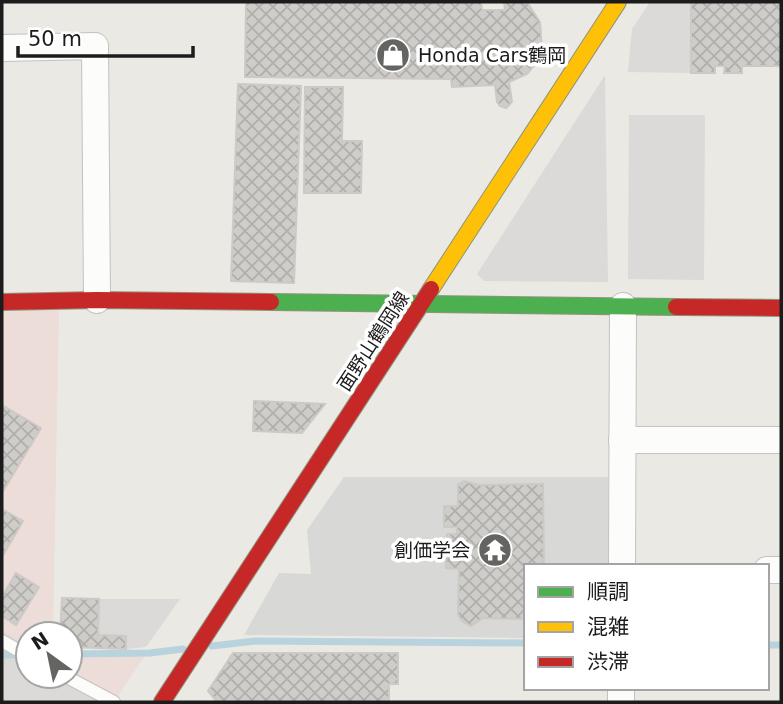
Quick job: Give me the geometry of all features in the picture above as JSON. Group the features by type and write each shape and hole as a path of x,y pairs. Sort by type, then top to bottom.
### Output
{"main road":[{"name":"面野山鶴岡線","path":"162,702 615,4"},
{"path":"2,302 97,300 781,308"}],"street":[{"path":"2,48 96,46 97,300"},
{"path":"622,564 623,306"},
{"path":"622,440 781,440"}],"lane":[{"path":"84,686 114,702"}],"shaded area":[{"path":"650,2 691,2 691,73 628,72 632,29"},
{"path":"605,75 608,282 484,281 477,274"},
{"path":"629,115 705,115 704,280 628,279"},
{"path":"2,310 59,310 53,620 14,620 14,690 84,690 84,652 146,654 114,702 2,702"},
{"path":"344,477 608,477 608,564 524,564 524,638 244,635 279,573 311,574 307,530"},
{"path":"99,599 180,599 146,647 126,649 98,635"},
{"path":"2,631 14,638 14,690 84,690 84,679 117,698 114,702 2,702"}],"building":[{"name":"Honda Cars鶴岡","path":"246,2 481,2 482,10 505,10 504,2 527,2 540,22 542,50 540,59 527,74 509,82 512,102 506,108 497,102 495,85 452,87 451,79 245,77"},
{"path":"691,2 781,2 781,66 742,66 742,73 724,73 725,66 715,66 715,73 691,73"},
{"path":"238,84 301,86 294,283 231,281"},
{"path":"305,87 343,87 342,141 362,141 361,193 304,193"},
{"path":"254,401 325,404 302,433 253,431"},
{"path":"2,405 41,428 2,493"},
{"name":"創価学会","path":"464,481 478,485 543,484 544,564 524,564 524,619 483,618 471,626 463,622 458,615 459,569 446,568 447,534 457,534 457,527 444,527 444,506 458,506 458,485"},
{"path":"2,509 23,521 2,557"},
{"path":"16,573 39,587 14,624 2,616 2,597"},
{"path":"62,598 99,599 98,635 126,636 126,649 84,648 84,620 61,620"},
{"path":"233,653 398,653 398,684 389,684 389,702 217,702 208,691"}],"waterway":[{"path":"212,646 255,641 524,643"},
{"path":"769,645 781,645"},
{"path":"84,654 150,653 183,649"},
{"path":"2,655 14,655"}],"traffic: fast":[{"path":"271,302 676,307"}],"traffic: slow":[{"path":"431,289 618,2"}],"traffic: jam":[{"path":"162,702 431,289"},
{"path":"2,302 271,302"},
{"path":"676,307 781,308"}],"place":[{"name":"Honda Cars鶴岡","path":"393,55"},
{"name":"創価学会","path":"495,550"}]}
